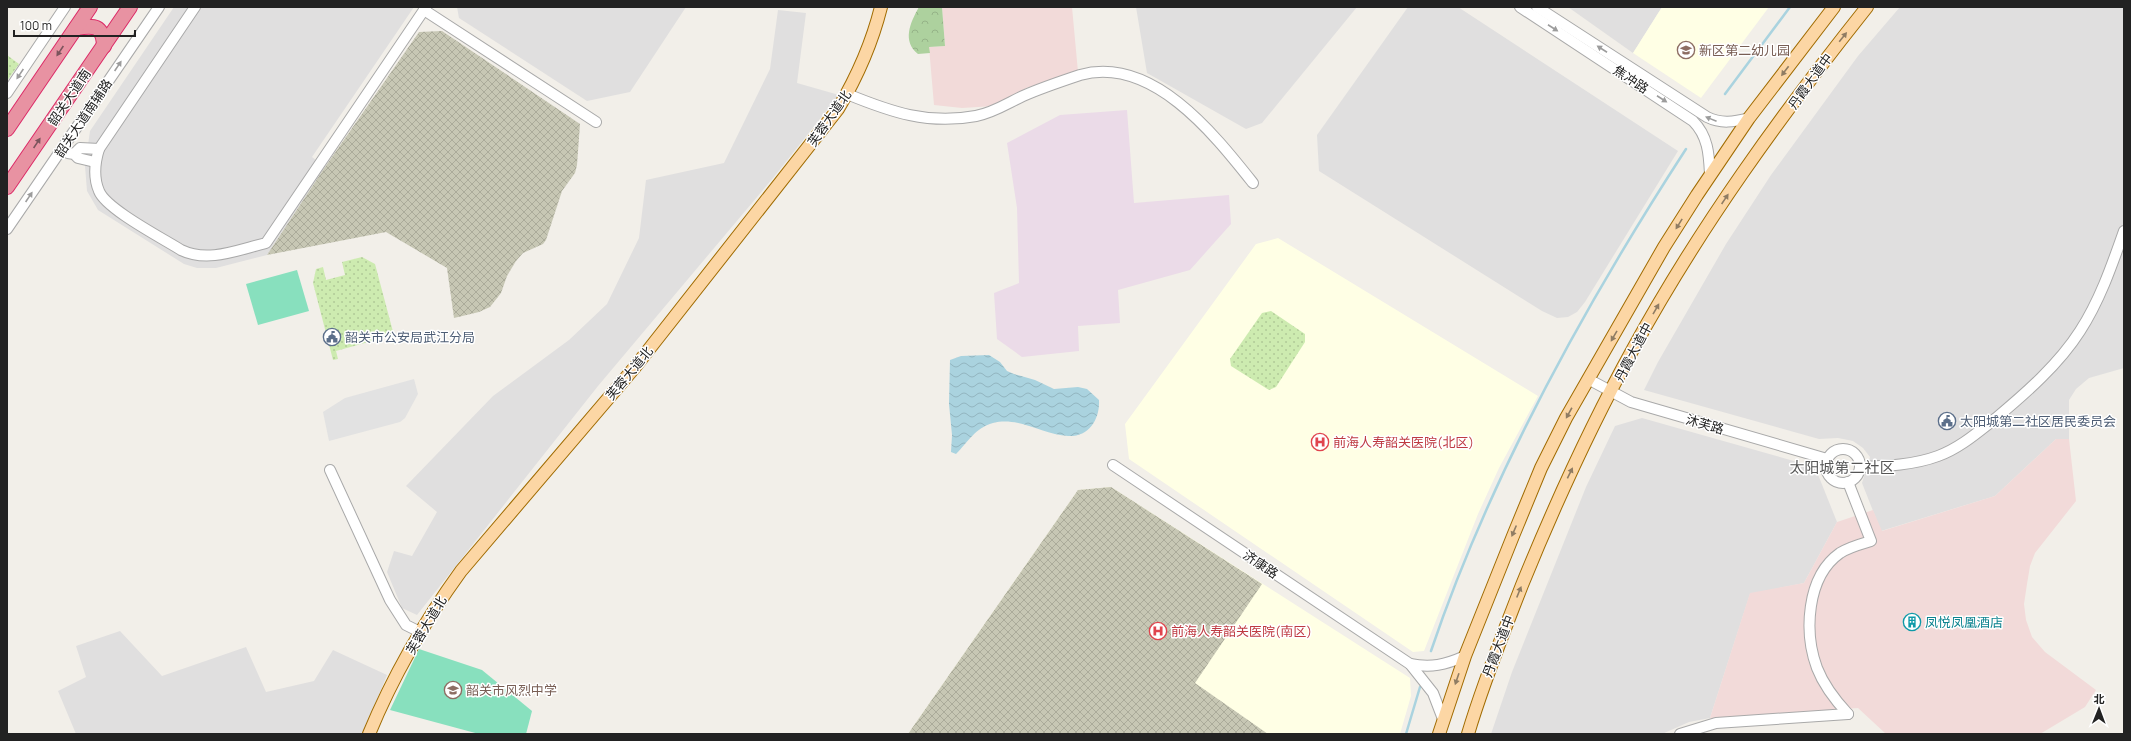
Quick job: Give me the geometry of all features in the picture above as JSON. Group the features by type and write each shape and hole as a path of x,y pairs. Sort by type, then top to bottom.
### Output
{"highway":[{"path":"7,129 90,7"},
{"name":"韶关大道南","path":"7,187 130,7"},
{"path":"76,28 89,26 98,28 103,35 104,46"}],"main road":[{"name":"芙蓉大道北","path":"369,734 392,685 420,632 437,603 461,571 635,367 826,126 847,94 870,45 881,7"},
{"name":"丹霞大道中","path":"1439,734 1465,656 1541,468 1588,379 1664,247 1710,174 1749,118 1834,7"},
{"name":"丹霞大道中","path":"1468,734 1496,651 1567,478 1648,323 1718,209 1826,58 1867,7"}],"street":[{"path":"7,94 65,7"},
{"name":"韶关大道南辅路","path":"7,229 159,7"},
{"path":"195,7 99,149 95,162 99,192 111,206 192,256 217,256 266,243 425,8 596,122"},
{"name":"焦冲路","path":"1520,7 1693,121 1702,132 1707,144 1710,174"},
{"name":"焦冲路","path":"1537,7 1707,117 1720,122 1729,122 1749,118"},
{"path":"847,94 899,114 918,118 952,119 977,116 1030,93 1081,75 1099,72 1122,74 1141,81 1167,95 1189,111 1204,124 1253,183"},
{"path":"74,154 80,148 99,149"},
{"path":"62,149 68,153 74,154 78,158 95,162"},
{"path":"1860,467 1903,464 1937,457 1958,446 2003,412 2036,382 2068,348 2080,332 2099,297 2124,231"},
{"name":"沐芙路","path":"1588,379 1631,402 1826,459"},
{"path":"1839,448 1850,450 1858,457 1860,467 1856,477 1848,482 1837,482 1828,475 1825,464 1826,459 1830,454 1839,448"},
{"name":"济康路","path":"1113,465 1410,664 1433,693 1443,719"},
{"path":"330,470 390,600 406,625 420,632"},
{"path":"1680,734 1716,723 1848,714 1836,701 1817,668 1810,642 1810,619 1815,589 1823,572 1842,552 1871,541 1848,482"},
{"name":"济康路","path":"1410,664 1436,666 1465,656"}],"shaded area":[{"path":"174,7 414,7 312,157 325,167 267,255 216,268 197,268 184,264 98,210 87,191 85,166 90,131"},
{"path":"457,7 686,7 630,92 587,101 459,18"},
{"path":"942,7 1072,7 1078,72 1026,88 994,106 962,108 934,105 929,47 945,46"},
{"path":"1136,7 1357,7 1262,123 1246,129 1147,73"},
{"path":"1408,7 1458,7 1678,151 1585,302 1577,312 1568,317 1557,318 1542,311 1319,171 1317,135"},
{"path":"1568,7 1662,7 1633,53"},
{"name":"新区第二幼儿园","path":"1662,7 1769,7 1701,98 1633,53"},
{"path":"1900,7 2124,7 2124,368 2089,378 2076,389 2069,400 2069,439 2056,439 1995,496 1881,531 1862,483 1870,457 1863,448 1853,441 1838,438 1819,439 1644,390 1658,362 1726,244 1771,175 1858,56"},
{"path":"778,10 806,13 797,83 839,95 773,178 598,386 417,615 402,608 387,572 394,551 412,556 437,512 406,486 493,396 569,340 607,304 639,238 646,180 724,163 770,69"},
{"path":"442,31 580,124 575,173 562,191 546,240 543,244 523,253 516,261 507,276 501,293 490,307 479,312 454,318 447,268 386,232 267,255 325,167 419,32"},
{"path":"1127,110 1134,203 1229,195 1231,224 1190,270 1118,290 1120,323 1078,326 1079,351 1022,357 997,339 994,293 1019,283 1017,208 1007,143 1060,115"},
{"name":"前海人寿韶关医院(北区)","path":"1278,238 1538,396 1499,468 1478,514 1424,651 1413,652 1129,459 1125,424 1256,244"},
{"path":"414,379 418,394 405,418 400,422 329,441 323,412 345,398"},
{"path":"1642,418 1815,467 1837,522 1804,583 1750,594 1710,718 1689,722 1662,734 1491,734 1512,672 1586,487 1615,426"},
{"path":"2056,439 2069,439 2076,501 2035,553 2030,566 2024,604 2026,620 2032,637 2045,652 2096,690 2085,707 2040,734 1886,734 1858,708 1710,718 1750,593 1804,583 1837,522 1873,510 1882,531 1995,496"},
{"name":"前海人寿韶关医院(南区)","path":"1111,487 1410,678 1411,696 1400,734 908,734 1078,490"},
{"name":"前海人寿韶关医院(南区)","path":"1111,487 1262,584 1195,683 1268,734 908,734 1078,490"},
{"path":"120,631 162,676 246,647 266,692 314,681 333,650 387,675 363,734 76,734 58,691 86,677 76,646"}],"green space":[{"path":"919,7 942,7 945,46 929,47 930,53 918,54 910,43 909,32"},
{"path":"7,55 19,64 7,81"},
{"path":"362,257 375,264 396,343 393,344 390,336 336,351 338,359 333,360 313,283 316,269 323,267 326,280 345,275 342,262"},
{"path":"297,270 309,311 258,325 246,284"},
{"path":"1271,311 1305,334 1305,342 1276,387 1269,390 1231,366 1230,359 1262,313"},
{"name":"韶关市风烈中学","path":"419,649 482,670 532,711 526,734 479,734 390,710"}],"water":[{"path":"989,355 1000,362 1007,371 1035,380 1054,389 1078,387 1087,389 1099,400 1098,414 1092,426 1075,436 1068,436 1049,433 1012,422 993,423 981,428 956,454 951,452 952,435 949,404 950,360 961,356"}],"waterway":[{"path":"1725,94 1790,7"},
{"path":"1431,651 1455,586 1482,520 1511,456 1543,392 1612,268 1686,149"},
{"path":"1406,734 1420,687"}],"place":[{"name":"新区第二幼儿园","path":"1686,50"},
{"name":"韶关市公安局武江分局","path":"332,337"},
{"name":"太阳城第二社区居民委员会","path":"1947,421"},
{"name":"前海人寿韶关医院(北区)","path":"1320,442"},
{"name":"凤悦凤凰酒店","path":"1912,622"},
{"name":"前海人寿韶关医院(南区)","path":"1158,631"},
{"name":"韶关市风烈中学","path":"453,690"}],"district":[{"name":"太阳城第二社区","path":"1842,467"}]}
